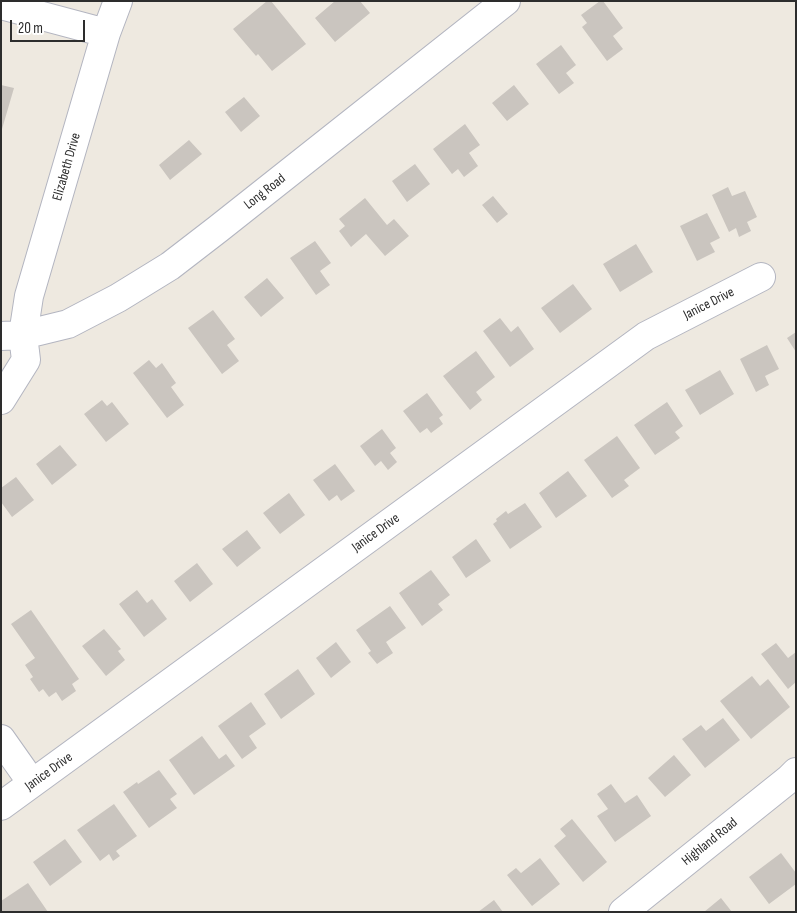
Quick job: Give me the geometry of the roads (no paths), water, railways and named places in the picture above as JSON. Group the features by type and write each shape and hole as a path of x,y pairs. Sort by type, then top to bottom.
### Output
{"street":[{"name":"Elizabeth Drive","path":"1,400 26,360 12,335 28,296 106,33 118,1"},
{"name":"Long Road","path":"12,335 68,324 118,298 170,266 506,1"},
{"path":"1,5 106,33"},
{"name":"Janice Drive","path":"1,806 646,336 761,277"},
{"path":"1,739 32,784"},
{"name":"Highland Road","path":"623,912 796,772"}]}
